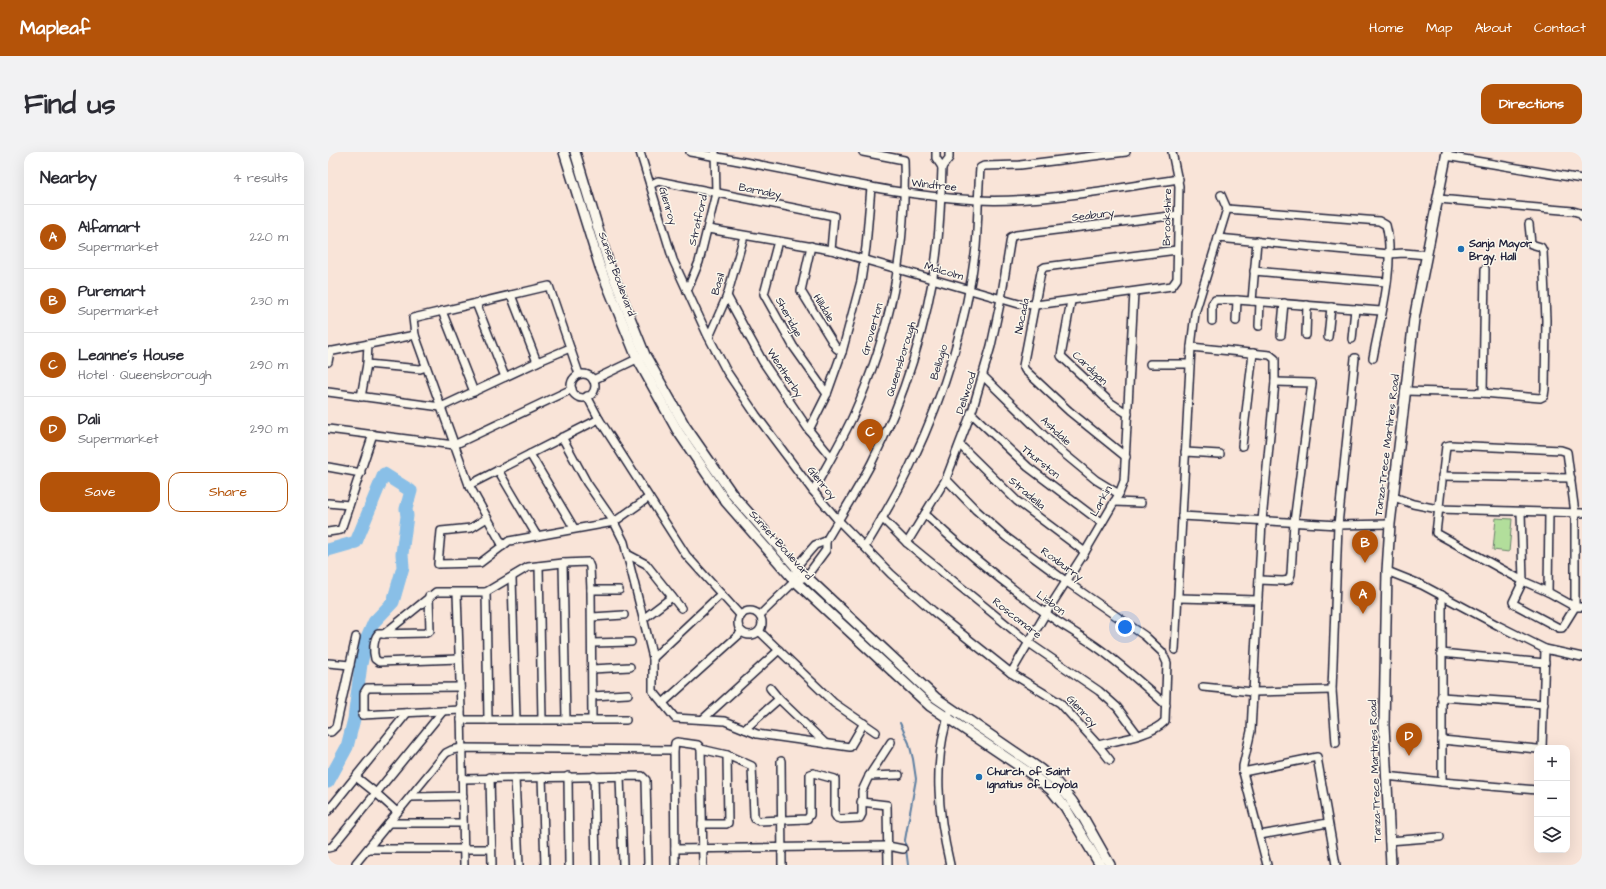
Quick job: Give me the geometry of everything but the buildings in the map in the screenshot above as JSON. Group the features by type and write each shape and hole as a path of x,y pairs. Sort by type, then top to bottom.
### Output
{"main road":[{"name":"Sunset Boulevard","path":"564,152 600,267 641,357 676,430 726,502 795,581 930,706 1034,776 1051,790 1065,807 1100,865"},
{"name":"Sunset Boulevard","path":"574,152 609,265 641,357 685,426 729,489 796,568 936,698 1040,769 1057,783 1072,801 1084,819 1110,865"},
{"name":"Tanza-Trece Martires Road","path":"1391,865 1384,725 1390,524 1414,319 1447,154"}],"street":[{"name":"Glenroy","path":"640,152 673,260 709,337 727,372 756,415 813,491 838,520 891,574 933,612 1011,673 1060,703 1110,760"},
{"name":"Windtree","path":"690,152 715,154 905,193 977,200 1023,200 1179,179"},
{"name":"Groverton","path":"813,491 852,418 869,378 888,316 898,270 904,221 904,160 863,152"},
{"path":"936,152 936,158 942,167 949,158 949,152"},
{"name":"Bellagio","path":"866,547 912,464 936,408 958,338 976,247 977,200 980,168 984,166 1020,165 1126,152"},
{"name":"Brookshire","path":"1172,152 1179,179 1177,279 1175,284"},
{"name":"Stratford","path":"688,291 699,262 716,193 715,154"},
{"path":"1447,154 1582,179"},
{"name":"Queensborough","path":"806,577 826,550 826,541 872,462 898,404 920,338 933,279 940,225 942,167"},
{"name":"Barnaby","path":"650,185 658,181 834,216 831,250"},
{"path":"809,430 827,394 842,352 861,281 866,247 871,187"},
{"path":"1175,650 1191,347 1195,313 1227,209 1221,195"},
{"path":"1439,199 1573,211 1582,216"},
{"path":"1227,209 1379,221 1386,225 1393,254 1386,282 1373,358"},
{"name":"Seabury","path":"1011,237 1016,235 1178,216"},
{"path":"1406,391 1484,393 1540,398 1544,396 1546,320 1543,251 1541,247 1531,244 1529,224"},
{"name":"Malcolm","path":"708,229 831,250 1019,304 1036,305 1072,301 1172,286 1175,284"},
{"name":"Basil","path":"709,337 727,296 744,236"},
{"name":"Dellwood","path":"907,543 946,479 971,413 983,376 1001,299 1011,237"},
{"path":"1218,238 1427,257"},
{"name":"Sheridge","path":"778,241 764,294 793,346 827,394"},
{"path":"1257,241 1254,271 1259,326"},
{"name":"Hilldale","path":"811,246 801,291 836,348 842,352"},
{"name":"Nacada","path":"1126,457 1069,411 1025,370 1023,361 1036,305 1041,272 1042,269 1045,268 1177,250"},
{"path":"1484,393 1485,270"},
{"path":"1254,271 1386,282"},
{"path":"503,546 469,485 415,335 412,318 549,286 579,374"},
{"name":"Larkin","path":"1011,673 1046,613 1085,552 1119,494 1124,481 1134,292"},
{"path":"511,295 537,362"},
{"name":"Weatherby","path":"727,296 763,362 809,430 832,457"},
{"path":"1212,321 1213,301 1215,300 1256,301 1381,311"},
{"path":"1236,321 1237,300"},
{"name":"Cardigan","path":"1072,301 1061,356 1111,403 1128,414"},
{"path":"476,303 505,377"},
{"path":"1281,335 1284,304"},
{"path":"1306,335 1307,305"},
{"path":"1328,337 1330,307"},
{"path":"1352,339 1355,309"},
{"path":"442,311 474,392"},
{"path":"328,362 329,351 415,335"},
{"path":"361,397 367,364 368,344"},
{"path":"1191,347 1270,355 1275,359 1275,382 1262,521 1251,731 1243,766 1243,772 1267,865"},
{"path":"328,392 441,407 570,348"},
{"path":"1242,446 1253,353"},
{"path":"593,380 641,357"},
{"path":"1336,743 1332,690 1338,524 1355,358"},
{"path":"367,364 420,369 426,367"},
{"path":"1150,364 1190,364"},
{"path":"579,374 587,375 593,380 594,387 587,396 580,397 573,393 571,386 573,379 579,374"},
{"name":"Ashdale","path":"983,376 1056,447 1096,480 1119,494"},
{"path":"1259,580 1289,580 1291,574 1294,522 1312,383 1275,382"},
{"path":"328,428 454,444 572,389"},
{"path":"587,396 599,419 648,498 686,555 741,616"},
{"name":"Thurston","path":"971,413 1028,467 1102,523"},
{"path":"469,485 599,419"},
{"path":"328,532 341,530 373,434"},
{"path":"562,438 587,483 614,522 624,542 653,658 653,691 675,718 725,721 757,734 850,747 864,723"},
{"name":"Stradella","path":"960,445 1017,501 1085,552"},
{"path":"1521,512 1523,581 1513,599 1514,604 1559,628 1564,627 1578,607 1578,513 1566,452 1564,450 1446,446 1435,531 1523,581 1578,607"},
{"path":"1185,452 1220,454"},
{"path":"530,454 574,528"},
{"path":"328,467 361,473"},
{"path":"498,470 537,536"},
{"path":"1442,476 1571,478"},
{"name":"Roxburry","path":"946,479 976,510 1006,537 1067,582 1145,636 1162,652 1167,663 1165,697 1166,706"},
{"path":"1394,496 1412,504 1438,509 1578,513"},
{"path":"487,518 471,528 440,531 438,564 480,563 509,541 574,528 614,522 648,498"},
{"path":"1114,502 1141,503"},
{"path":"328,503 350,505"},
{"path":"1548,592 1549,512"},
{"name":"Lisbon","path":"925,514 948,536 992,573 1046,613 1106,654 1129,672 1166,706"},
{"path":"1182,516 1338,524 1390,524"},
{"name":"Roscomare","path":"882,518 907,543 1029,643 1099,691 1116,707 1138,735"},
{"path":"795,581 796,568 815,545 826,541"},
{"path":"627,554 646,564 681,608"},
{"path":"384,634 429,596 436,592 486,592 512,578 528,567 588,562 590,567 592,617 592,720"},
{"path":"564,563 566,720"},
{"path":"539,566 542,720"},
{"path":"1388,571 1422,585 1545,649 1582,657"},
{"path":"760,615 795,581 806,577"},
{"path":"512,578 516,720"},
{"path":"591,590 618,590"},
{"path":"486,592 488,720"},
{"path":"457,593 462,720 464,865"},
{"path":"653,658 720,594"},
{"path":"1442,595 1442,782"},
{"path":"429,596 430,631 426,633 378,634 376,637 374,654 375,660 379,662 459,658"},
{"path":"643,619 672,597"},
{"path":"1178,598 1258,600"},
{"path":"750,611 760,615 763,625 760,632 753,636 749,636 742,632 738,622 741,616 750,611"},
{"path":"592,617 624,615"},
{"path":"663,703 742,632"},
{"path":"760,632 834,703 876,732"},
{"path":"328,732 331,732 336,727 356,637"},
{"path":"592,643 631,642"},
{"path":"1542,745 1545,649"},
{"path":"704,719 779,650"},
{"path":"1442,653 1544,663"},
{"path":"328,663 350,665"},
{"path":"592,669 630,667"},
{"path":"460,687 367,688 364,693 363,715 408,714 461,710"},
{"path":"1203,687 1253,692 1332,690"},
{"path":"770,688 779,699 826,744"},
{"path":"592,696 628,694"},
{"path":"1442,697 1544,704"},
{"path":"745,729 779,699"},
{"path":"1098,745 1138,735 1160,726 1165,721 1166,706"},
{"path":"950,865 943,824 938,778 942,739 951,708"},
{"path":"328,848 332,847 443,711"},
{"path":"328,811 408,714"},
{"path":"462,720 626,720"},
{"path":"1442,740 1534,749"},
{"path":"675,865 675,743 698,745 701,749 727,755 752,766 755,819 759,821 809,818 810,774 813,773 835,779 835,815 837,818 860,818 862,814 862,791 869,776 891,742"},
{"path":"357,865 356,863 397,812 446,753 452,750 462,748 674,750"},
{"path":"701,749 703,865"},
{"path":"702,824 728,823 727,755"},
{"path":"1243,772 1317,757 1336,865"},
{"path":"781,761 782,865"},
{"path":"869,776 899,775"},
{"path":"568,776 570,865"},
{"path":"594,776 596,865"},
{"path":"620,776 623,865"},
{"path":"462,779 490,777 642,776 646,780 648,865"},
{"path":"1386,776 1534,790"},
{"path":"356,777 397,812"},
{"path":"490,777 492,865"},
{"path":"542,777 545,865"},
{"path":"515,778 519,865"},
{"path":"411,797 463,796"},
{"path":"861,802 887,805 888,865"},
{"path":"389,823 463,823"},
{"path":"1260,835 1328,823"},
{"path":"1389,842 1440,837"},
{"path":"675,849 888,846 903,849"},
{"path":"368,849 491,849"}],"green space":[{"path":"1496,518 1512,519 1509,552 1493,550"}],"waterway":[{"path":"328,550 356,542 384,474 411,491 406,509 407,516 402,554 403,567 393,602 374,622 367,638 361,664 354,719 347,747 328,782"},
{"path":"900,723 909,743 916,779 905,840 908,865"}],"place":[{"name":"Sanja Mayor Brgy. Hall","path":"1461,249"},
{"name":"Leanne's House","path":"870,452"},
{"name":"Puremart","path":"1365,563"},
{"name":"Alfamart","path":"1363,614"},
{"name":"Dali","path":"1409,756"},
{"name":"Church of Saint Ignatius of Loyola","path":"979,777"}]}
